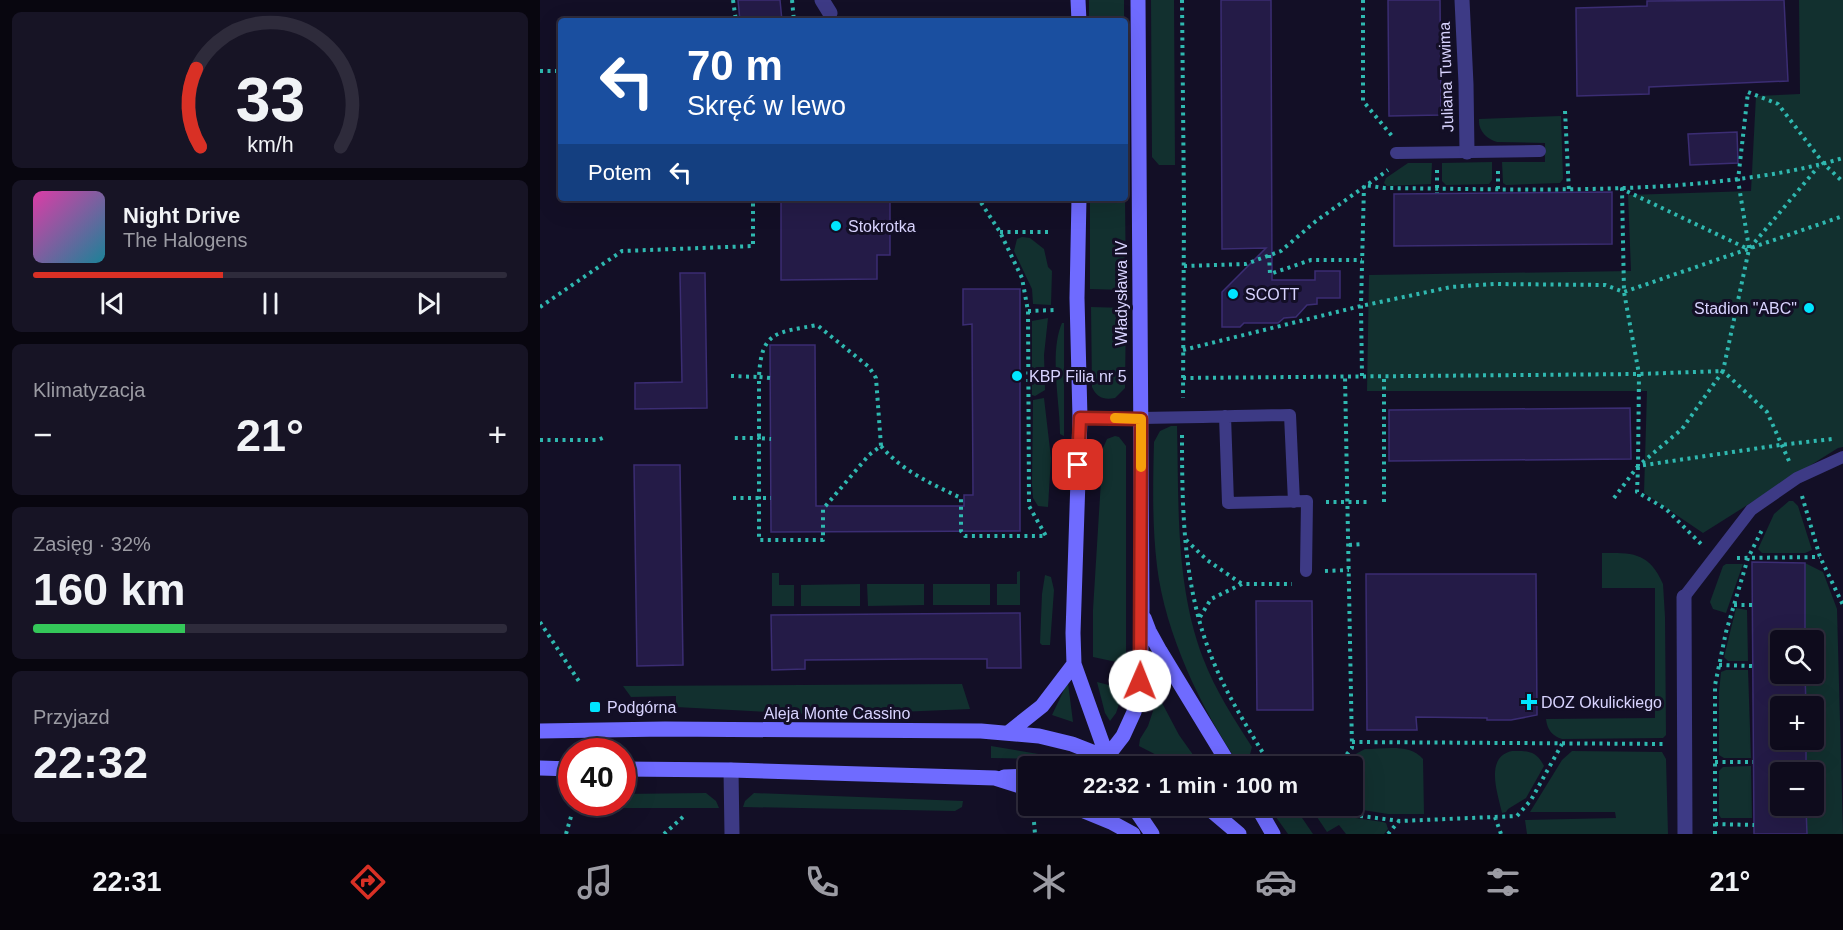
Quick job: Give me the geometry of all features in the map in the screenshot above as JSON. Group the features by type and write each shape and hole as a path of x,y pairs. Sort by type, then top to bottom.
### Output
{"street":[{"path":"1078,0 1078,18"},
{"name":"Władysława IV","path":"1112,756 1134,712 1140,681 1142,609 1138,0"},
{"name":"Juliana Tuwima","path":"1462,0 1467,152"},
{"path":"1079,201 1077,298 1080,418 1073,624 1074,664 1107,756"},
{"path":"1684,597 1685,834"},
{"path":"1142,609 1154,641 1224,756"},
{"path":"1008,733 1042,706 1074,664"},
{"name":"Aleja Monte Cassino","path":"540,731 665,729 981,731 1040,736 1061,741 1095,756"},
{"path":"540,768 558,768"},
{"path":"636,769 1018,777"},
{"path":"731,770 732,834"},
{"path":"996,778 1018,785"},
{"path":"1096,816 1133,834"},
{"path":"1140,816 1152,834"},
{"path":"1218,816 1239,834"},
{"path":"1263,816 1273,834"}],"lane":[{"path":"1396,153 1540,151"},
{"path":"1080,418 1141,419 1182,416 1290,415 1294,502"},
{"path":"1226,416 1228,503 1307,501 1306,571"},
{"path":"1684,597 1751,510 1797,478 1843,457"}],"path":[{"path":"733,0 736,18"},
{"path":"792,0 794,18"},
{"path":"1182,0 1184,266 1182,519 1192,592 1209,653 1237,711 1265,756"},
{"path":"1184,266 1246,264 1281,251 1316,221 1391,167 1396,153 1394,139 1363,101 1363,0"},
{"path":"540,71 558,71"},
{"path":"1726,358 1749,249 1738,180 1748,92 1778,105 1822,165 1843,182"},
{"path":"1565,111 1569,191"},
{"path":"1364,185 1384,188 1569,191 1622,189 1738,180 1822,165 1843,158"},
{"path":"1749,249 1822,165"},
{"path":"1362,376 1360,306 1364,185"},
{"path":"1622,189 1749,249"},
{"path":"1622,189 1624,292 1639,374 1638,466"},
{"path":"540,307 622,251 753,246 753,201"},
{"path":"881,446 869,455 823,509 823,540 759,540 760,359 765,344 772,336 817,325 869,367 876,378 881,446 893,460 931,484 961,498 961,531 964,536 1046,536 1029,506 1028,311 1022,278 1000,232 980,201"},
{"path":"1183,350 1360,306 1451,287 1494,284 1605,285 1624,292 1843,216"},
{"path":"1000,232 1050,232"},
{"path":"1269,255 1270,274 1311,260 1362,260"},
{"path":"1028,311 1056,310"},
{"path":"1183,378 1639,374 1723,371 1682,429 1638,466 1614,498"},
{"path":"731,376 770,378"},
{"path":"1345,376 1352,742 1352,748 1345,756"},
{"path":"1384,376 1384,502"},
{"path":"540,440 598,440 606,437"},
{"path":"732,438 771,439"},
{"path":"1638,466 1843,438"},
{"path":"733,498 771,498"},
{"path":"1307,501 1368,502"},
{"path":"1715,834 1714,685 1748,558 1764,526"},
{"path":"1185,539 1207,560 1242,584"},
{"path":"1349,544 1363,544"},
{"path":"1199,618 1211,599 1242,584 1291,585 1306,571"},
{"path":"1734,605 1752,605"},
{"path":"540,622 580,683"},
{"path":"1719,665 1752,666"},
{"path":"1352,742 1661,744"},
{"path":"1363,815 1400,821 1516,816 1531,800 1562,744"},
{"path":"1715,762 1753,762"},
{"path":"664,834 685,815"},
{"path":"566,834 571,816"},
{"path":"1495,817 1501,834"},
{"path":"1388,834 1400,821"},
{"path":"1034,822 1035,834"},
{"path":"1715,824 1754,825"}],"green space":[{"path":"1089,0 1124,0 1124,18 1089,18"},
{"path":"1151,0 1174,0 1175,165 1159,165 1152,157"},
{"path":"1799,0 1843,0 1843,447 1703,533 1644,493 1647,391 1367,391 1369,275 1631,271 1628,195 1751,191 1756,96 1800,94"},
{"path":"1561,116 1563,179 1560,183 1506,185 1503,183 1502,162 1545,162 1545,143 1497,142 1484,134 1479,119"},
{"path":"1492,162 1492,180 1489,184 1446,185 1442,181 1442,163"},
{"path":"1408,163 1432,163 1431,184 1387,186 1384,183 1386,178"},
{"path":"1090,201 1125,201 1126,290 1090,289"},
{"path":"1030,238 1044,249 1048,267 1052,271 1051,305 1033,304 1032,289 1014,251 1017,239"},
{"path":"1091,307 1126,308 1125,388 1115,398 1101,397 1092,387"},
{"path":"1048,318 1044,355 1045,390 1035,396 1032,395 1032,321"},
{"path":"1062,323 1064,323 1064,436 1060,434 1056,363 1056,348"},
{"path":"1044,398 1051,458 1048,507 1038,506 1033,498 1032,484 1033,400"},
{"path":"1177,426 1180,544 1187,602 1194,630 1213,681 1252,747 1250,756 1234,756 1211,719 1176,644 1168,617 1161,591 1154,535 1154,442 1160,431"},
{"path":"1119,437 1126,446 1126,664 1093,657 1093,610 1103,448 1107,439"},
{"path":"1789,501 1793,501 1798,506 1812,550 1805,553 1762,553 1758,549 1774,514"},
{"path":"1602,553 1631,554 1646,560 1658,573 1663,584 1666,735 1663,738 1562,739 1553,734 1548,726 1546,719 1655,718 1655,588 1602,588"},
{"path":"1805,563 1823,572 1837,609 1843,834 1807,834 1806,816 1824,816 1824,762 1806,762 1806,750 1824,750 1824,696 1806,696 1805,684 1824,684 1824,630 1805,630"},
{"path":"1743,564 1726,613 1713,609 1710,602 1723,566"},
{"path":"1020,571 1020,605 997,605 997,584 1017,584 1017,572"},
{"path":"772,573 779,573 779,585 794,585 794,606 772,606"},
{"path":"1045,575 1051,577 1054,590 1050,645 1040,643"},
{"path":"860,584 860,606 801,606 801,585"},
{"path":"867,584 924,584 924,605 868,606"},
{"path":"933,584 990,584 990,605 933,605"},
{"path":"1736,608 1747,610 1748,661 1728,661 1724,657"},
{"path":"1748,670 1751,758 1724,758 1719,755 1719,692 1721,672"},
{"path":"1065,682 1068,683 1073,722 1052,715 1063,692"},
{"path":"1097,682 1124,689 1116,713 1110,721 1105,713"},
{"path":"962,684 970,709 826,715 676,707 676,696 631,697 623,686"},
{"path":"1157,699 1161,701 1179,735 1194,756 1158,756 1139,746 1140,739 1148,726"},
{"path":"991,746 1050,756 1018,756 1018,758 991,758"},
{"path":"1388,748 1404,749 1418,754 1423,759 1424,814 1388,814 1363,810 1363,756 1352,756 1365,749"},
{"path":"1512,751 1531,752 1544,766 1526,798 1502,813 1496,787 1495,768 1503,755"},
{"path":"1572,751 1662,752 1666,759 1668,834 1527,834 1525,820 1616,818 1615,812 1530,812 1562,760"},
{"path":"1751,766 1752,818 1721,818 1719,815 1719,771 1723,767"},
{"path":"706,793 716,801 719,808 636,808 636,794"},
{"path":"754,793 963,801 962,807 955,811 743,807 745,801"},
{"path":"1275,816 1301,816 1313,834 1288,834"},
{"path":"1316,816 1342,816 1383,822 1386,823 1388,829 1384,834 1346,834 1339,825 1327,832"}],"building":[{"path":"738,0 780,0 782,18 740,18"},
{"path":"1221,0 1271,0 1272,280 1315,280 1315,271 1340,271 1340,298 1317,298 1317,304 1307,305 1296,317 1284,318 1278,323 1244,323 1240,327 1222,327 1222,292 1266,248 1222,249"},
{"path":"1388,0 1440,0 1441,115 1389,116"},
{"path":"1784,0 1788,81 1649,87 1649,94 1577,96 1576,8 1647,6 1647,1"},
{"path":"1737,132 1738,163 1690,165 1688,134"},
{"path":"1612,192 1612,244 1394,246 1394,194"},
{"name":"Stokrotka","path":"781,201 890,201 890,255 877,255 877,279 781,280"},
{"path":"680,273 705,273 707,408 635,409 635,383 682,382"},
{"path":"963,289 1020,289 1020,531 771,532 770,345 815,345 816,506 964,506 964,495 973,495 972,324 963,325"},
{"path":"1630,408 1631,459 1389,461 1389,410"},
{"path":"634,465 680,465 683,665 637,666"},
{"path":"1752,562 1805,563 1805,630 1770,630 1770,684 1805,684 1806,696 1770,696 1770,750 1806,750 1806,762 1770,762 1770,816 1806,816 1807,834 1754,834"},
{"path":"1366,574 1536,574 1537,715 1511,720 1416,717 1417,730 1367,730"},
{"path":"1256,601 1312,601 1313,710 1257,710"},
{"path":"1020,613 1021,668 987,668 987,659 922,659 805,660 805,669 772,670 771,615"}],"slow traffic":[{"path":"1115,418 1141,419 1141,467"}],"place":[{"name":"Stokrotka","path":"836,226"},
{"name":"SCOTT","path":"1233,294"},
{"name":"Stadion \"ABC\"","path":"1809,308"},
{"name":"KBP Filia nr 5","path":"1017,376"},
{"name":"DOZ Okulickiego","path":"1529,702"},
{"name":"Podgórna","path":"595,707"}],"route":[{"path":"1078,465 1080,418 1141,419 1140,681"}]}
